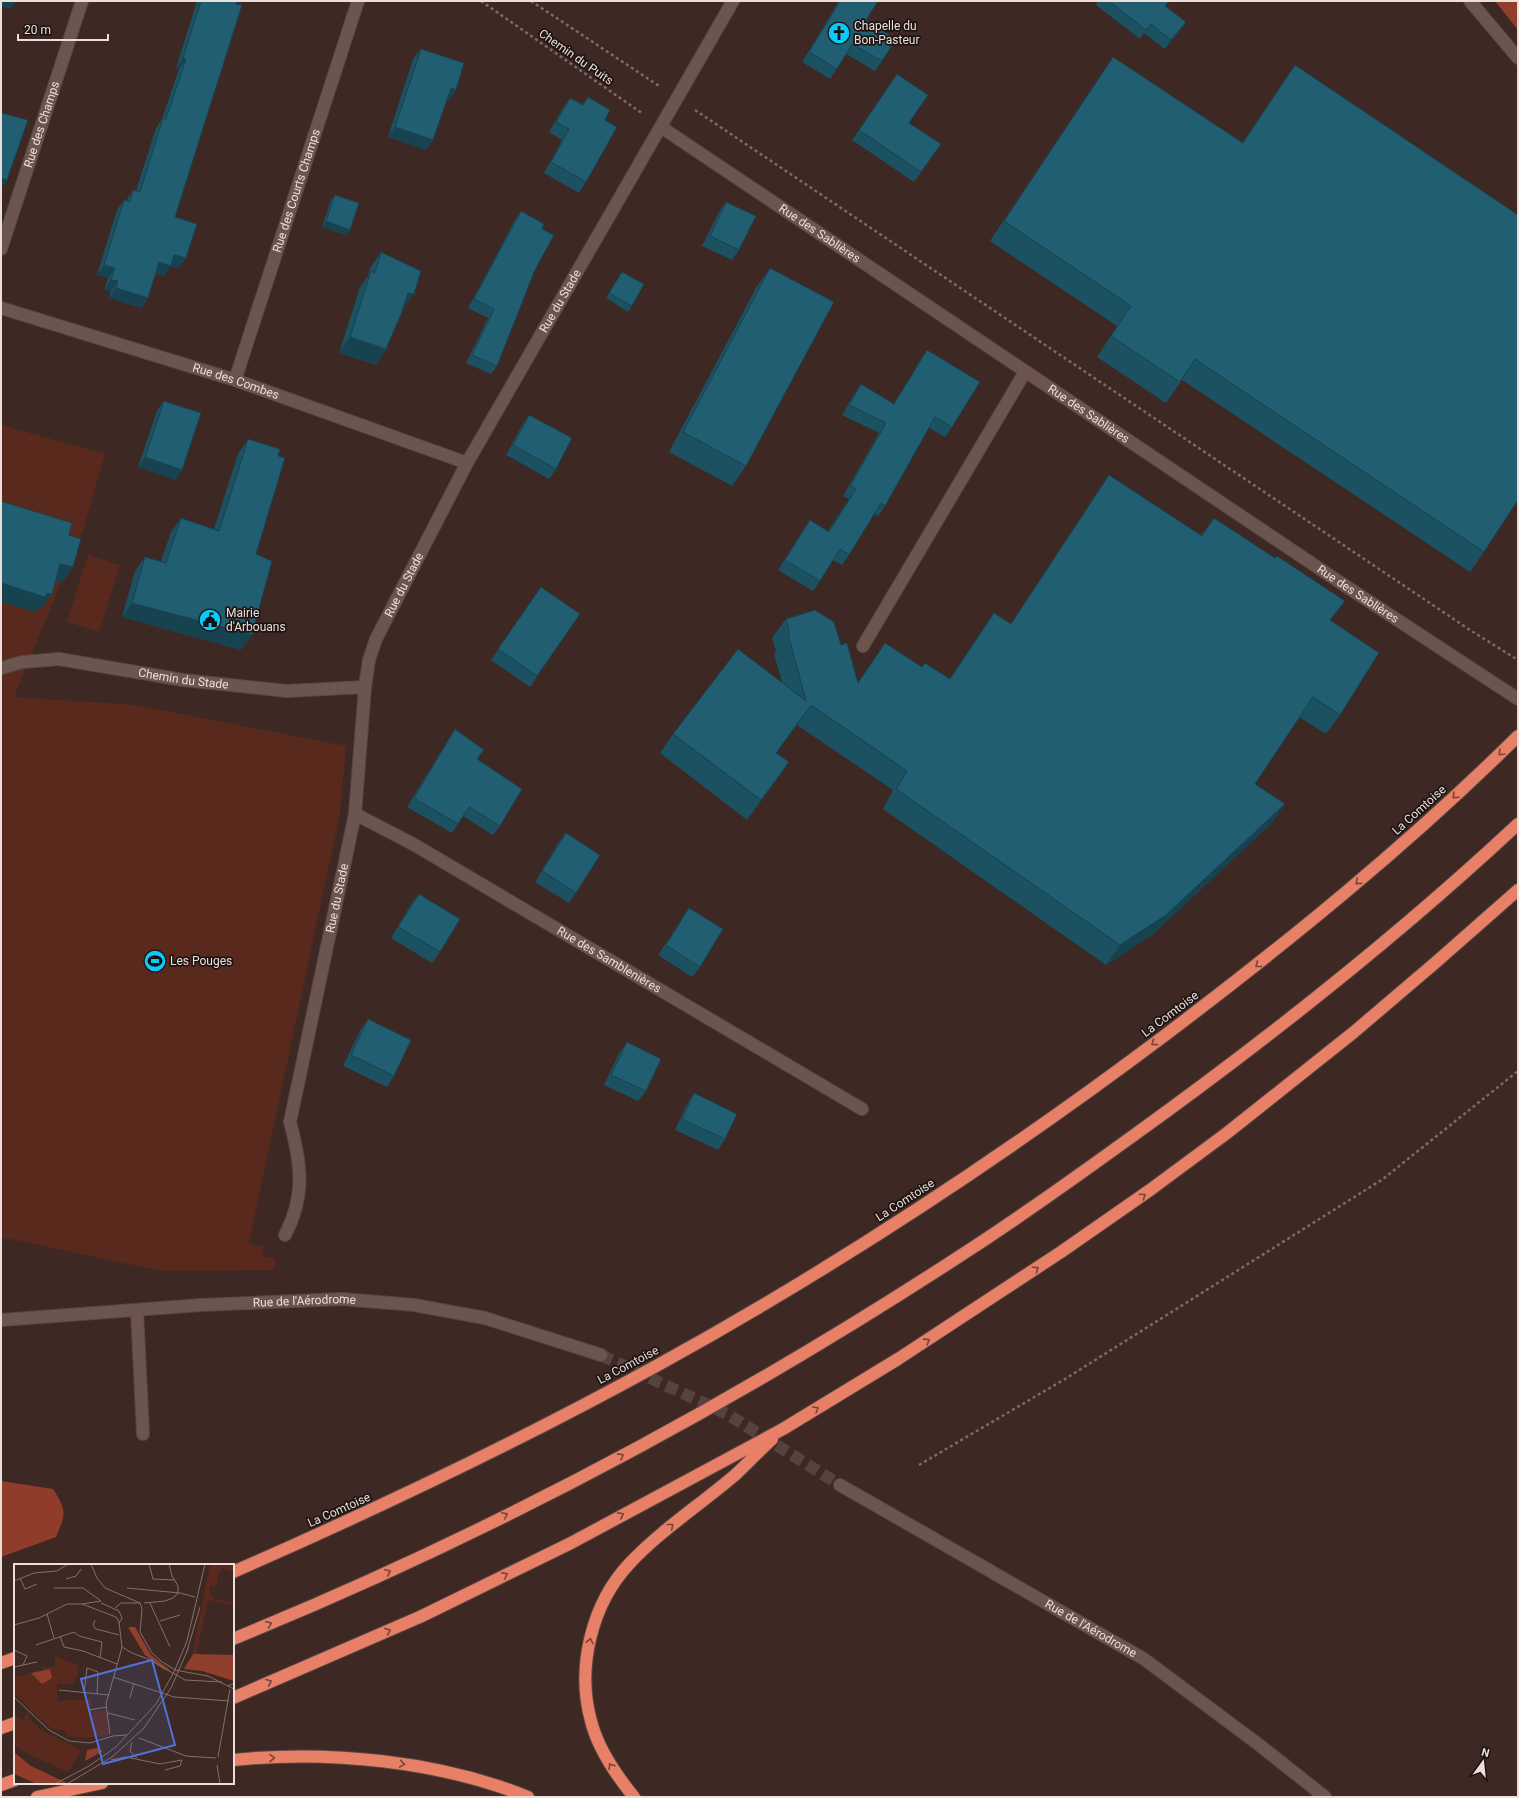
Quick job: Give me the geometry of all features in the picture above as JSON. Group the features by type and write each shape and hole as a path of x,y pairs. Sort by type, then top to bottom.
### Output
{"highway":[{"name":"La Comtoise","path":"234,1572 345,1523 416,1489 604,1394 737,1320 822,1270 897,1222 1056,1115 1119,1070 1259,964 1363,878 1484,770 1518,736"},
{"path":"234,1639 389,1572 551,1493 725,1398 889,1302 1040,1203 1254,1047 1319,996 1412,918 1475,864 1518,824"},
{"path":"234,1698 450,1602 571,1543 783,1429 898,1359 969,1314 1150,1190 1233,1129 1326,1055 1435,964 1518,890"},
{"path":"634,1797 622,1783 609,1762 598,1740 591,1721 586,1683 586,1665 589,1645 600,1608 616,1580 643,1550 735,1475 783,1429"},
{"path":"1,1663 14,1658"},
{"path":"1,1728 14,1723"},
{"path":"234,1760 294,1757 389,1762 452,1774 528,1797"},
{"path":"1,1785 14,1780"},
{"path":"37,1797 97,1784"}],"street":[{"name":"Rue des Champs","path":"1,249 82,1"},
{"name":"Rue des Courts Champs","path":"235,380 358,1"},
{"name":"Rue du Stade","path":"285,1235 294,1219 299,1197 300,1177 296,1147 290,1122 355,814 365,687 369,660 376,639 467,463 733,1"},
{"path":"1470,1 1518,58"},
{"name":"Rue des Sablières","path":"661,127 1025,372 1518,699"},
{"name":"Rue des Combes","path":"1,308 235,380 467,463"},
{"path":"863,646 1025,372"},
{"name":"Chemin du Stade","path":"2,670 22,662 59,659 183,680 287,690 365,687"},
{"name":"Rue des Samblenières","path":"355,814 413,844 862,1109"},
{"name":"Rue de l'Aérodrome","path":"1,1320 201,1305 342,1299 406,1305 485,1318 601,1355"},
{"path":"137,1310 143,1434"},
{"name":"Rue de l'Aérodrome","path":"840,1485 1144,1659 1258,1744 1325,1797"}],"path":[{"name":"Chemin du Puits","path":"481,1 661,127"},
{"path":"531,1 1464,626 1518,660"},
{"path":"918,1465 1065,1379 1383,1179 1518,1071"}],"shaded area":[{"path":"1495,1 1518,1 1518,30"},
{"name":"Les Pouges","path":"1,425 105,454 83,530 14,697 136,705 346,746 340,813 249,1243 264,1247 262,1256 275,1259 274,1270 161,1271 1,1237"},
{"path":"88,555 120,565 99,632 67,622"},
{"path":"1,1481 53,1489 61,1503 64,1513 62,1523 56,1537 1,1557"}],"building":[{"path":"201,1 237,1 236,4 242,5 175,217 197,224 186,258 174,255 171,266 159,262 148,298 116,288 118,281 111,280 115,268 104,265 124,200 130,202 133,190 140,192 163,118 166,119 186,59 183,58"},
{"name":"Chapelle du Bon-Pasteur","path":"840,1 878,1 866,20 896,39 882,61 852,44 837,69 809,52"},
{"path":"1109,1 1168,1 1165,6 1186,22 1171,40 1151,24 1146,30"},
{"path":"421,49 464,63 456,90 451,88 433,140 395,127"},
{"path":"1113,57 1243,143 1295,65 1518,215 1518,500 1484,552 1195,359 1180,382 1111,336 1131,306 1004,221"},
{"path":"897,74 928,95 909,123 941,144 921,172 859,130"},
{"path":"588,97 610,110 605,120 617,127 586,182 551,162 569,129 556,122 570,98 583,105"},
{"path":"1,113 28,120 7,180 1,178"},
{"path":"335,195 359,203 350,230 326,221"},
{"path":"726,202 756,216 739,250 710,236"},
{"path":"521,211 544,224 542,229 554,235 535,270 497,366 472,355 494,309 474,299"},
{"path":"381,252 421,271 414,294 408,293 386,349 350,337 371,271 375,273"},
{"path":"770,268 834,302 746,466 683,432"},
{"path":"622,272 644,284 632,306 609,293"},
{"path":"927,350 980,382 952,427 935,417 885,506 881,503 849,555 840,549 820,581 785,560 810,520 829,532 856,489 850,486 886,423 849,405 861,384 894,404"},
{"path":"164,401 201,413 182,470 145,457"},
{"path":"529,415 572,438 556,469 513,445"},
{"path":"248,439 280,449 278,456 285,458 256,554 272,561 252,635 132,603 145,557 166,563 181,518 219,531"},
{"path":"1109,475 1202,536 1214,518 1275,558 1277,556 1345,601 1330,620 1379,653 1340,715 1313,697 1255,784 1285,804 1166,915 1120,945 896,789 907,771 811,705 776,753 789,762 761,800 673,734 738,649 806,701 788,634 789,632 786,619 815,610 834,622 841,645 847,643 858,683 885,643 922,667 925,663 950,679 994,613 1011,624"},
{"path":"1,501 72,523 69,535 81,539 73,567 60,564 52,594 47,593 45,597 1,583"},
{"path":"541,587 580,614 537,676 498,649"},
{"path":"455,729 484,750 477,759 522,789 500,826 469,807 458,824 414,798"},
{"path":"566,833 600,855 576,893 542,871"},
{"path":"419,894 460,919 440,952 398,927"},
{"path":"689,908 723,929 700,967 666,945"},
{"path":"368,1019 411,1040 394,1076 351,1055"},
{"path":"627,1042 661,1059 646,1091 611,1075"},
{"path":"694,1093 737,1114 725,1139 682,1119"}],"tunnel":[{"path":"601,1355 727,1414 840,1485"}],"place":[{"name":"Chapelle du Bon-Pasteur","path":"839,33"},
{"name":"Mairie d'Arbouans","path":"210,620"},
{"name":"Les Pouges","path":"155,961"}]}
